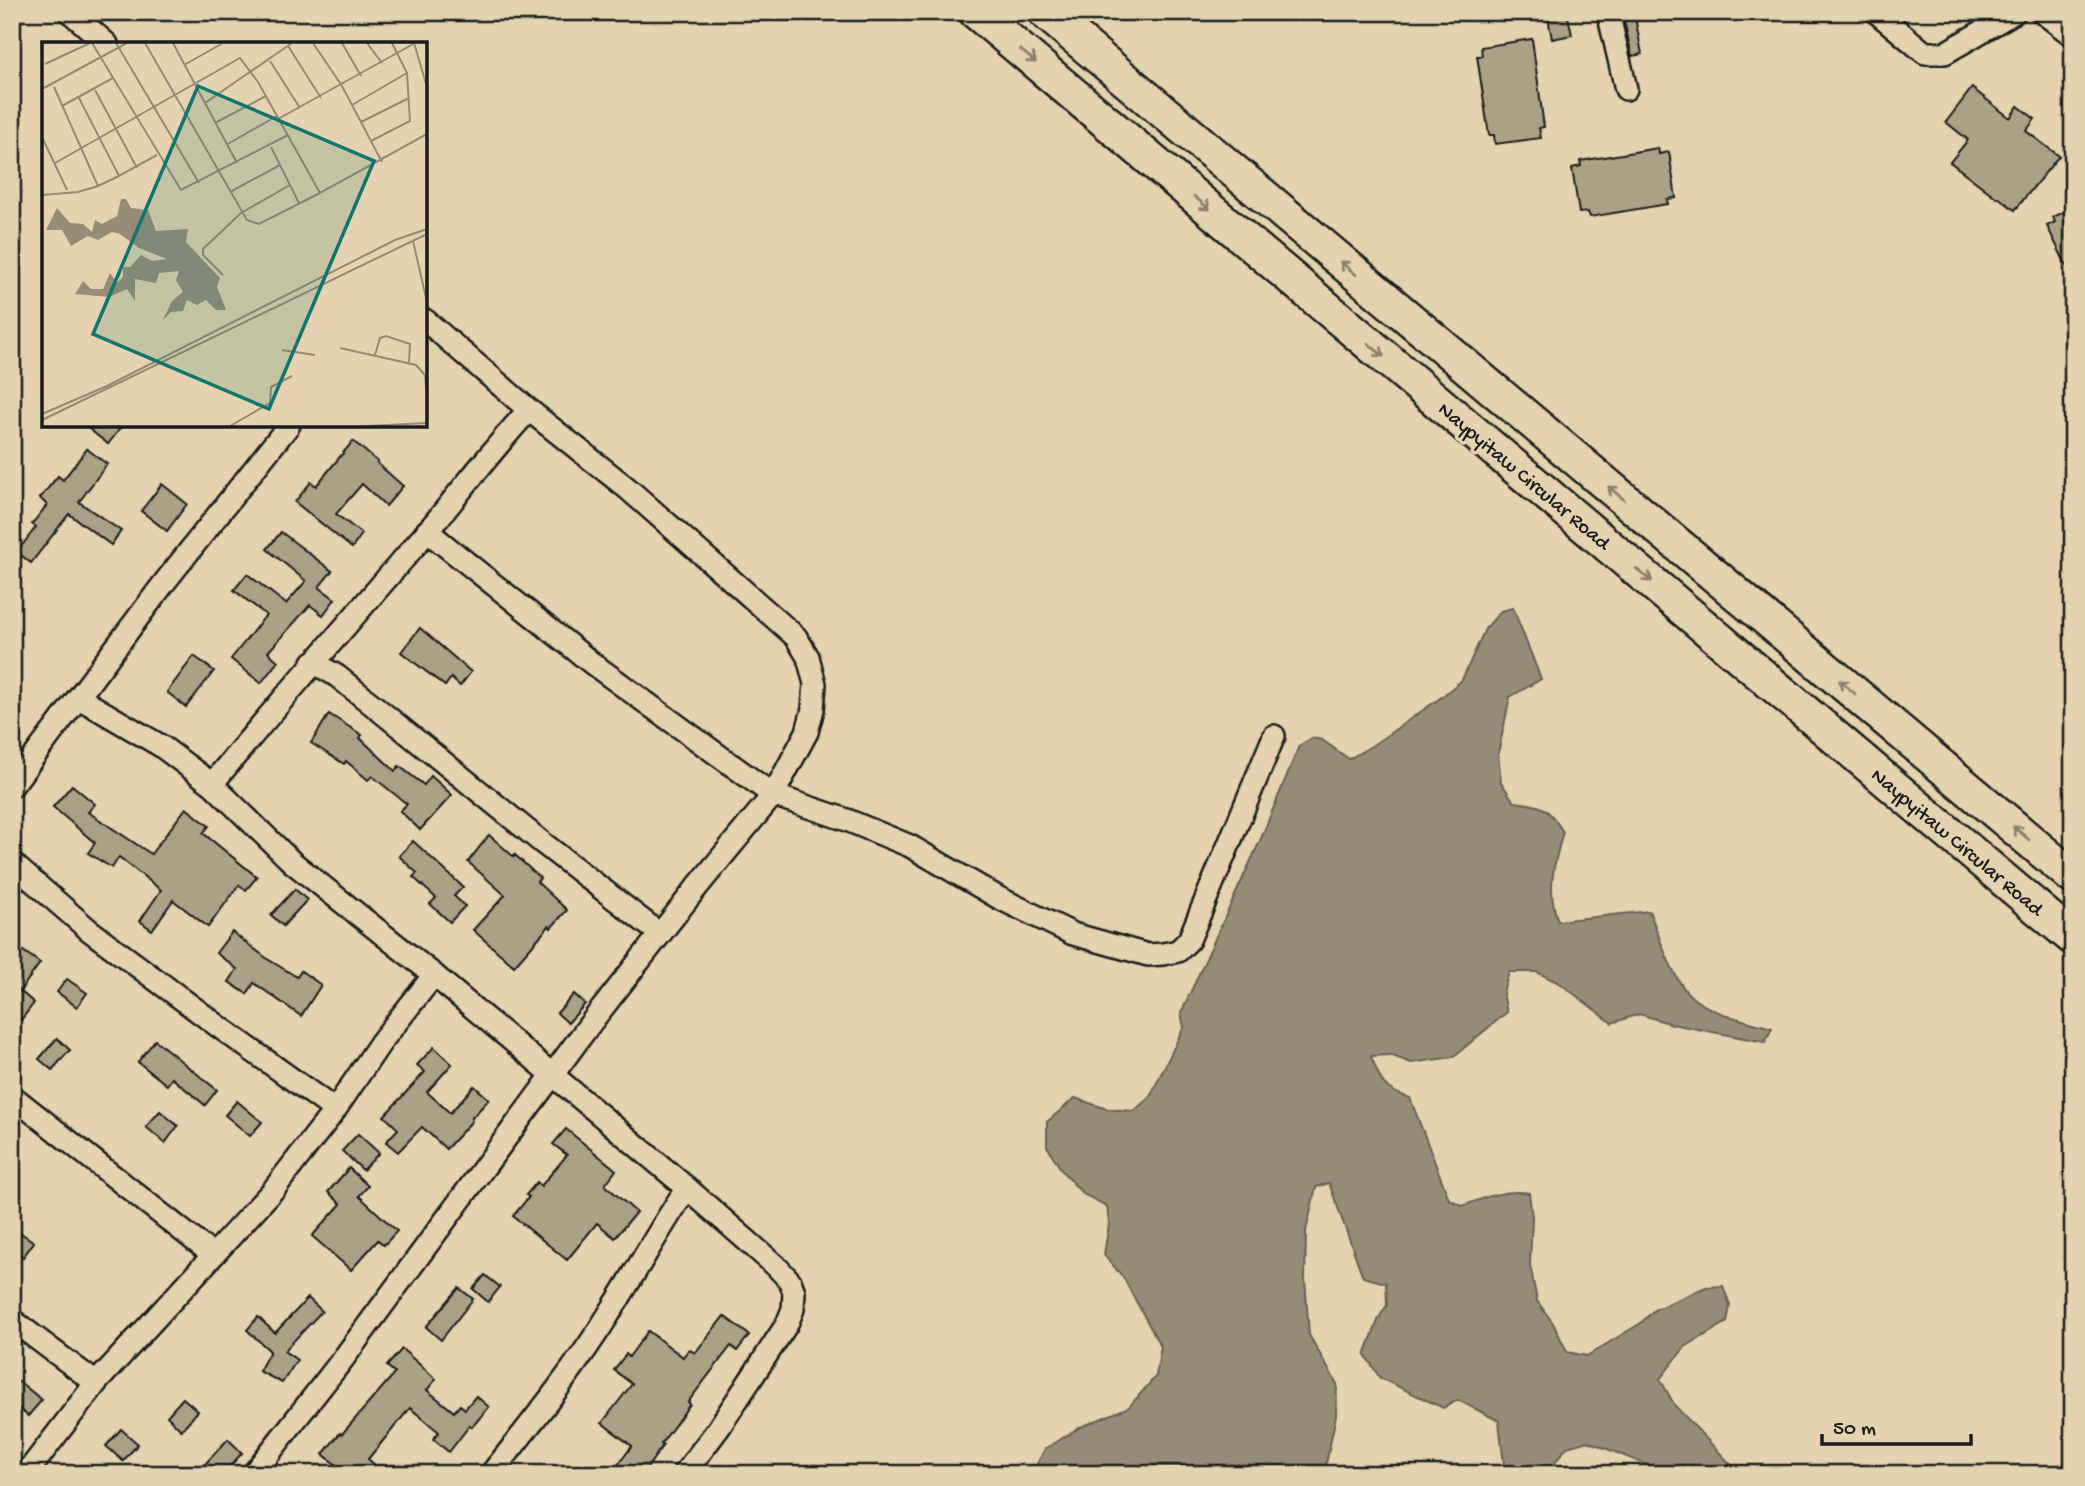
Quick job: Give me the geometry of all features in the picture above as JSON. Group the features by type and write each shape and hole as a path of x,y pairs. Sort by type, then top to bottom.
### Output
{"main road":[{"name":"Naypyitaw Circular Road","path":"976,12 2073,938"},
{"path":"1045,12 2073,877"}],"street":[{"path":"70,12 105,42"},
{"path":"1608,12 1626,89"},
{"path":"1876,12 1925,53 1945,53 2015,12"},
{"path":"2042,12 2073,36"},
{"path":"253,1474 343,1359 552,1075 660,934 773,795 807,732 813,709 815,684 808,657 796,637 627,488 529,410 427,322"},
{"path":"212,784 529,410"},
{"path":"12,786 164,583 287,427"},
{"path":"428,531 593,664 773,795 847,820 910,846 999,898 1073,934 1148,955 1178,951 1189,940 1274,736"},
{"path":"313,662 337,676 660,934"},
{"path":"79,698 161,746 212,784 292,862 434,975 687,1188 790,1281 794,1292 793,1309 788,1324 718,1429 684,1474"},
{"path":"12,863 89,930 335,1110"},
{"path":"26,1474 96,1383 274,1189 335,1110 381,1042 434,975"},
{"path":"12,1096 213,1255"},
{"path":"491,1474 538,1414 614,1307 687,1188"},
{"path":"12,1320 96,1383"}],"shaded area":[{"path":"1513,608 1541,679 1510,697 1498,754 1501,782 1514,802 1544,809 1563,832 1554,866 1552,887 1558,921 1649,911 1673,970 1686,992 1703,1005 1722,1013 1772,1028 1765,1042 1672,1024 1639,1014 1612,1023 1561,984 1537,972 1509,972 1503,993 1507,1012 1453,1057 1411,1063 1390,1055 1371,1056 1377,1072 1388,1088 1410,1098 1449,1199 1463,1206 1503,1193 1529,1193 1532,1217 1530,1265 1537,1301 1553,1323 1567,1352 1587,1356 1641,1323 1654,1310 1706,1287 1723,1286 1730,1305 1727,1322 1685,1347 1660,1379 1675,1406 1740,1474 1651,1474 1649,1466 1588,1441 1567,1447 1550,1469 1539,1474 1513,1474 1504,1465 1499,1421 1458,1400 1443,1408 1380,1378 1365,1355 1387,1305 1386,1283 1363,1277 1329,1183 1316,1187 1306,1231 1305,1279 1309,1335 1337,1384 1336,1415 1324,1474 1038,1474 1037,1464 1045,1449 1081,1427 1129,1407 1156,1376 1161,1347 1123,1277 1104,1255 1109,1224 1107,1206 1083,1194 1062,1171 1047,1146 1047,1122 1075,1098 1107,1109 1134,1111 1150,1097 1184,1027 1181,1013 1260,841 1299,746 1312,738 1322,740 1349,759 1373,745 1462,680 1485,629 1501,611"}],"building":[{"path":"1547,12 1567,12 1572,35 1552,39"},
{"path":"1622,12 1634,12 1642,54 1632,56"},
{"path":"1532,39 1544,127 1539,128 1541,138 1495,144 1494,135 1489,135 1477,56 1482,56 1481,47"},
{"path":"1972,88 2010,118 2018,106 2035,119 2026,131 2059,156 2015,210 1950,162 1968,140 1946,122"},
{"path":"1658,148 1659,154 1669,152 1676,198 1667,199 1668,204 1590,217 1588,212 1579,213 1572,168 1581,166 1580,161"},
{"path":"2073,208 2073,279 2047,226 2055,222 2053,217"},
{"path":"87,427 121,427 108,444"},
{"path":"353,441 403,486 386,506 362,484 336,514 362,534 352,548 295,502 311,482 316,486"},
{"path":"87,449 107,464 79,502 121,531 111,545 69,514 31,563 17,552 36,527 32,524 47,505 40,498 58,476 63,480"},
{"path":"162,484 187,504 167,531 141,511"},
{"path":"281,532 332,571 319,587 335,599 323,615 310,605 268,652 278,661 261,683 231,659 266,615 234,590 247,574 286,604 306,581 267,549"},
{"path":"420,628 471,672 460,686 451,678 445,686 401,652"},
{"path":"194,656 214,671 186,707 167,692"},
{"path":"329,714 362,735 360,738 395,771 399,766 424,785 431,776 452,795 420,830 400,811 407,804 372,776 368,780 346,761 344,764 311,743"},
{"path":"72,785 95,804 88,812 151,854 186,808 209,826 203,833 257,877 246,890 239,885 208,927 173,900 152,930 140,921 161,890 119,857 112,868 88,853 95,843 53,807"},
{"path":"489,835 540,878 537,882 567,910 514,966 473,930 505,895 468,862"},
{"path":"413,841 463,887 454,896 465,906 450,922 430,904 436,898 413,877 417,873 399,856"},
{"path":"295,889 307,900 283,926 271,915"},
{"path":"232,932 297,977 301,971 321,985 301,1016 254,983 247,994 229,982 237,969 216,953"},
{"path":"12,943 40,963 20,991 34,1003 21,1020 12,1013"},
{"path":"67,979 87,993 77,1007 57,992"},
{"path":"574,994 585,1004 568,1023 557,1013"},
{"path":"57,1038 70,1050 52,1070 39,1059"},
{"path":"155,1040 217,1090 205,1105 172,1078 167,1085 138,1062"},
{"path":"434,1047 452,1064 427,1092 450,1113 474,1086 489,1099 446,1149 422,1127 398,1152 386,1142 398,1129 384,1116 425,1072 417,1065"},
{"path":"237,1101 262,1122 250,1136 225,1115"},
{"path":"160,1111 178,1126 165,1143 146,1127"},
{"path":"566,1129 616,1170 605,1185 636,1212 615,1238 597,1223 567,1260 513,1216 529,1197 526,1195 537,1182 541,1186 567,1155 553,1144"},
{"path":"358,1134 379,1153 363,1170 342,1151"},
{"path":"349,1168 368,1186 359,1196 397,1231 384,1245 378,1240 351,1270 312,1236 341,1204 328,1192"},
{"path":"12,1227 34,1242 23,1257 12,1249"},
{"path":"485,1275 500,1287 488,1302 473,1289"},
{"path":"459,1288 473,1299 441,1340 426,1327"},
{"path":"308,1298 322,1311 284,1351 297,1360 282,1383 259,1371 270,1351 247,1330 258,1317 275,1333"},
{"path":"724,1316 749,1335 737,1351 731,1346 688,1402 690,1404 643,1474 611,1474 632,1446 602,1423 632,1384 614,1370 626,1354 629,1357 648,1331 683,1357 689,1349 695,1353"},
{"path":"402,1349 436,1379 427,1390 454,1412 460,1405 465,1409 476,1396 489,1407 472,1427 470,1425 449,1452 433,1439 439,1432 410,1408 368,1459 385,1474 347,1474 323,1454 395,1373 387,1366"},
{"path":"12,1376 42,1400 28,1416 12,1403"},
{"path":"183,1398 198,1411 181,1430 167,1416"},
{"path":"121,1429 138,1444 123,1461 106,1446"},
{"path":"228,1439 242,1453 223,1474 196,1474"}]}
